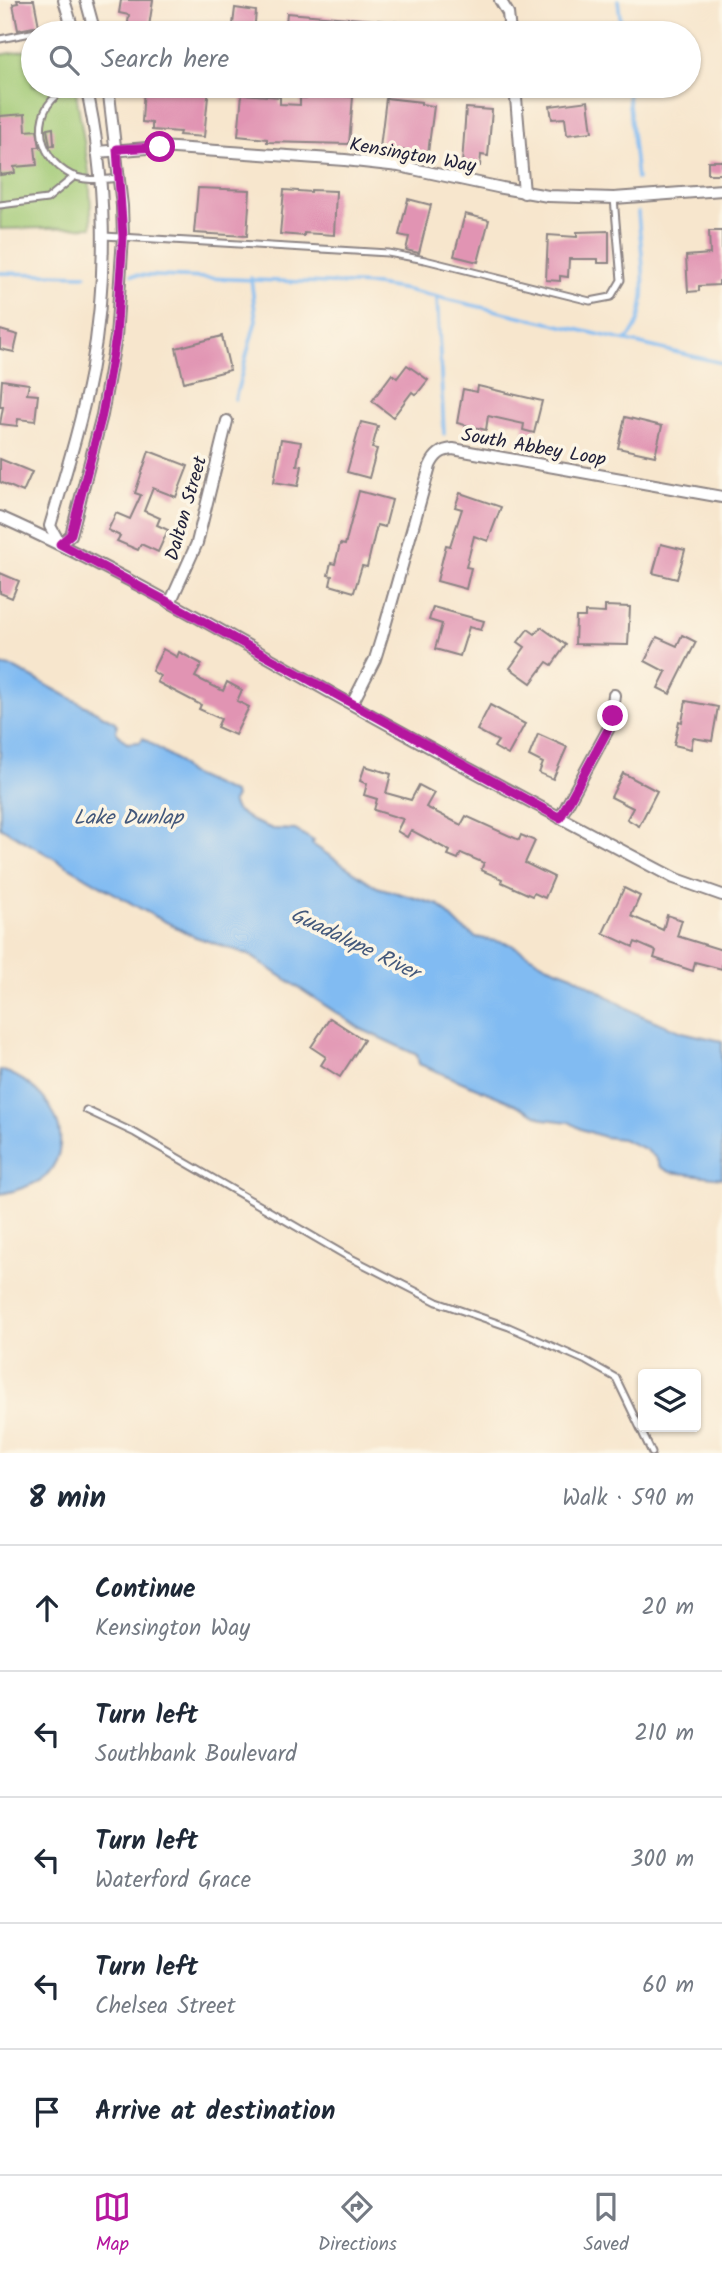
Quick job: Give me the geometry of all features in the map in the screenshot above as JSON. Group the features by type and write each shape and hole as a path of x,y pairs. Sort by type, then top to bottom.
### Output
{"street":[{"path":"64,0 71,21"},
{"path":"86,0 92,21"},
{"path":"501,1 508,13 509,21"},
{"path":"60,544 50,526 77,433 91,371 100,294 100,180 88,98"},
{"path":"60,544 71,534 102,415 116,337 123,237 120,178 110,98"},
{"path":"516,98 524,193"},
{"name":"Kensington Way","path":"97,152 160,147 363,162 423,170 524,193 614,198 722,190"},
{"name":"Dalton Street","path":"170,603 197,543 227,421"},
{"name":"South Abbey Loop","path":"352,704 375,659 430,466 443,450 453,449 722,498"},
{"path":"0,517 60,544 674,878 722,895"},
{"path":"560,818 610,726 614,695"}],"lane":[{"path":"0,39 21,36"},
{"path":"51,98 41,125 47,151 57,164 75,176 100,180 120,178"},
{"path":"0,205 47,200 75,176"},
{"path":"102,236 388,253 590,301 611,297 621,280 614,198"},
{"path":"86,1110 135,1133 391,1279 437,1301 509,1327 586,1361 616,1378 652,1453"}],"green space":[{"path":"21,51 21,98 77,98 89,171 92,227 0,229 0,55"}],"water":[{"name":"Lake Dunlap","path":"0,665 15,668 115,722 116,732 127,743 140,742 143,738 176,760 188,773 233,793 235,797 232,802 236,810 252,821 273,829 295,830 377,887 439,905 462,928 476,937 510,944 546,965 572,975 638,1014 682,1032 722,1041 722,1178 670,1172 660,1167 656,1158 645,1149 622,1139 604,1137 569,1122 544,1119 419,1064 417,1055 361,1029 249,955 193,936 0,827"},
{"path":"0,1070 16,1076 43,1098 53,1112 59,1128 60,1144 56,1160 46,1176 31,1185 0,1194"}],"building":[{"path":"17,0 34,0 38,21 21,21 21,29 18,30 13,4 18,3"},
{"path":"121,0 153,0 150,21 128,21 129,15 119,13"},
{"path":"235,8 256,11 255,21 233,21"},
{"path":"287,13 385,21 286,21"},
{"path":"143,98 208,98 204,137 152,130 152,123 142,122"},
{"path":"242,98 280,98 280,104 300,105 300,98 353,98 349,144 267,142 267,139 238,136"},
{"path":"386,98 434,106 428,153 380,148"},
{"path":"588,101 592,132 567,135 565,118 552,119 550,106"},
{"path":"466,108 492,110 488,156 481,155 480,166 462,164"},
{"path":"25,114 26,131 37,130 40,147 35,147 37,165 14,167 15,173 0,175 0,116"},
{"path":"53,128 54,145 50,146 47,129"},
{"path":"708,161 722,161 722,174 708,174"},
{"path":"198,188 250,190 247,236 194,233"},
{"path":"284,190 336,191 334,235 280,234"},
{"path":"408,199 431,205 419,253 406,250 409,237 399,235"},
{"path":"465,214 489,220 478,262 454,256"},
{"path":"609,231 609,263 598,263 598,259 569,259 568,277 560,276 560,281 546,280 548,235 577,237 577,232"},
{"path":"709,231 722,231 722,281 719,281 719,285 699,286 699,291 688,292 686,256 710,254"},
{"path":"0,330 18,335 14,352 0,349"},
{"path":"222,336 230,370 184,382 176,348"},
{"path":"407,365 428,380 416,395 412,392 393,417 372,401 392,374 397,378"},
{"path":"2,380 29,384 27,394 38,395 35,421 18,419 17,426 0,424 3,407 0,407"},
{"path":"478,386 542,401 534,433 523,430 524,424 488,416 486,430 457,423 463,389 477,392"},
{"path":"625,417 662,426 655,456 618,448"},
{"path":"361,422 378,426 372,448 377,449 369,478 347,472"},
{"path":"281,439 301,442 297,465 302,466 298,486 274,482"},
{"path":"149,451 188,466 176,497 153,488 144,511 160,518 157,525 168,530 158,552 141,544 138,550 117,541 120,536 108,530 116,513 130,519 141,495 135,493"},
{"path":"0,459 32,472 23,492 0,482"},
{"path":"359,491 392,500 385,527 377,525 367,567 362,566 354,592 330,585 332,576 328,575 331,563 335,564 340,544 345,545"},
{"path":"460,493 501,507 488,541 474,536 466,567 471,568 466,589 437,581 446,545 450,546 462,509 455,507"},
{"path":"661,544 685,550 677,579 653,573"},
{"path":"0,573 19,581 12,598 0,593"},
{"path":"605,606 630,607 628,645 575,644 576,617 585,617 585,612 605,613"},
{"path":"433,607 484,621 481,630 469,627 460,656 435,649 442,624 429,620"},
{"path":"541,627 566,645 552,665 547,662 531,683 510,668 525,647 518,642 528,629 535,634"},
{"path":"682,635 696,642 670,694 658,688 666,672 645,661 657,637 677,646"},
{"path":"163,649 177,657 179,652 202,664 195,677 223,691 227,682 242,690 237,701 249,707 235,735 217,727 221,719 199,709 201,705 157,682 160,676 152,671"},
{"path":"686,701 718,707 712,741 693,738 691,749 674,745"},
{"path":"490,705 525,724 508,755 494,747 498,741 477,730"},
{"path":"538,734 567,747 553,779 539,773 543,763 529,756"},
{"path":"365,766 391,774 386,793 411,800 419,785 434,793 426,807 461,825 466,816 519,840 521,835 535,841 525,863 554,877 545,898 534,893 532,896 501,882 502,879 481,870 484,863 461,853 458,859 448,855 450,851 411,830 407,837 397,831 403,819 374,810 377,799 364,795 367,784 360,781"},
{"path":"623,773 657,791 639,826 627,819 633,808 611,797"},
{"path":"624,888 640,896 631,916 663,930 667,915 682,920 677,936 722,950 722,969 695,962 693,971 654,958 656,951 635,942 633,947 603,933"},
{"path":"330,1018 364,1040 340,1077 321,1065 326,1057 311,1047"}],"waterway":[{"path":"618,0 621,21"},
{"path":"628,98 637,179"},
{"path":"625,341 634,330 643,299 643,262 638,212"},
{"path":"0,273 86,275"},
{"path":"132,275 376,285 722,363"},
{"path":"235,399 256,320 251,278"},
{"path":"437,297 444,434"}],"route":[{"path":"160,147 117,149 123,237 116,337 102,415 71,534 60,544 560,818 613,716"}],"water label":[{"name":"Guadalupe River","path":"355,943"}]}
